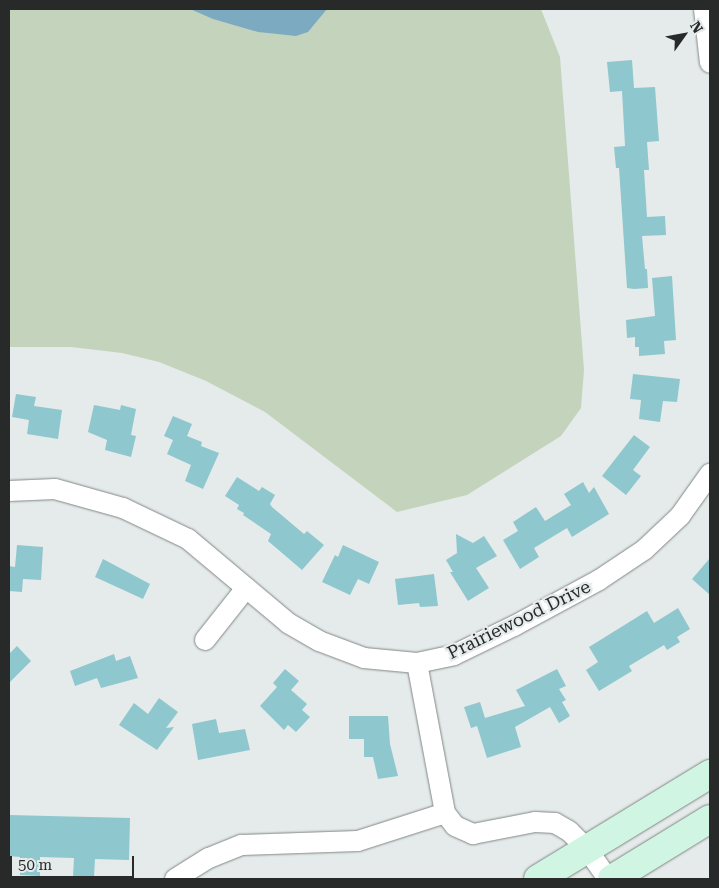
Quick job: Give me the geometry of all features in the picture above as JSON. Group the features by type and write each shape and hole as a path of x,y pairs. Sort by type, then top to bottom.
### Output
{"main road":[{"path":"538,879 710,774"},
{"path":"610,879 710,819"}],"street":[{"path":"704,9 710,63"},
{"name":"Prairiewood Drive","path":"9,491 54,489 123,508 188,539 288,623 319,641 364,658 417,664 454,655 514,626 599,580 644,550 673,523 710,474"},
{"path":"205,640 246,588"},
{"path":"417,664 445,813 455,826 473,834 535,822 555,823 569,832 587,849 610,879"},
{"path":"175,879 209,858 242,845 358,841 445,813"}],"green space":[{"path":"9,9 541,9 560,57 584,370 581,408 561,436 467,495 397,512 265,412 206,381 159,362 122,353 71,347 9,347"}],"water":[{"path":"190,9 327,9 308,32 296,36 258,32 213,19"}],"building":[{"path":"632,60 634,88 655,87 659,141 647,142 649,170 644,170 647,217 665,216 666,235 642,236 648,288 634,289 627,288 619,168 616,168 614,147 625,146 622,91 610,92 607,62"},
{"path":"672,276 676,340 664,341 665,354 639,356 639,347 635,347 635,337 627,338 626,320 655,316 652,278"},
{"path":"633,374 680,379 677,402 663,401 660,422 639,419 641,400 630,399"},
{"path":"16,394 36,397 34,406 62,410 58,439 27,434 29,420 12,417"},
{"path":"94,405 120,410 121,405 136,409 131,435 136,436 131,457 105,450 107,440 88,432"},
{"path":"173,416 192,424 187,436 202,442 201,446 219,453 203,489 185,481 191,465 167,454 173,440 164,436"},
{"path":"634,435 650,447 633,470 641,476 626,495 602,476"},
{"path":"237,477 259,491 262,487 275,495 270,504 272,507 304,534 307,531 324,545 302,570 268,541 271,534 243,515 244,513 237,509 239,505 225,496"},
{"path":"583,482 589,493 594,487 609,514 572,537 567,528 534,548 539,557 520,569 503,540 518,531 513,522 536,507 545,521 571,505 564,494"},
{"path":"456,534 473,543 484,536 497,556 476,568 489,588 468,601 450,572 453,572 446,560 457,553"},
{"path":"17,545 43,547 41,580 23,579 22,592 9,591 9,566 15,567"},
{"path":"343,545 379,562 369,584 358,579 350,595 322,582 335,555 338,557"},
{"path":"710,558 710,595 692,579"},
{"path":"103,559 150,584 143,599 95,577"},
{"path":"434,574 438,606 420,607 419,603 398,605 395,579"},
{"path":"678,608 690,629 677,637 680,642 667,650 664,645 629,666 632,671 599,691 586,670 598,662 589,647 647,611 654,623"},
{"path":"17,646 31,661 9,683 9,654"},
{"path":"114,654 116,661 130,656 138,678 101,688 97,678 75,686 70,671"},
{"path":"285,669 299,681 291,690 307,704 302,710 310,717 296,732 288,725 284,730 260,706 277,687 273,683"},
{"path":"557,669 566,686 559,689 566,700 562,702 570,716 559,723 550,707 515,727 521,747 487,758 477,726 471,728 464,707 480,702 485,718 525,706 516,690"},
{"path":"159,698 178,712 166,728 174,727 157,750 119,725 134,703 148,714"},
{"path":"349,716 388,716 390,744 398,776 378,779 373,757 364,757 364,739 349,739"},
{"path":"216,719 219,733 245,729 250,750 198,760 192,724"},
{"path":"9,815 130,818 129,860 95,859 94,877 73,877 74,858 40,857 40,876 20,875 20,857 9,856"}]}
